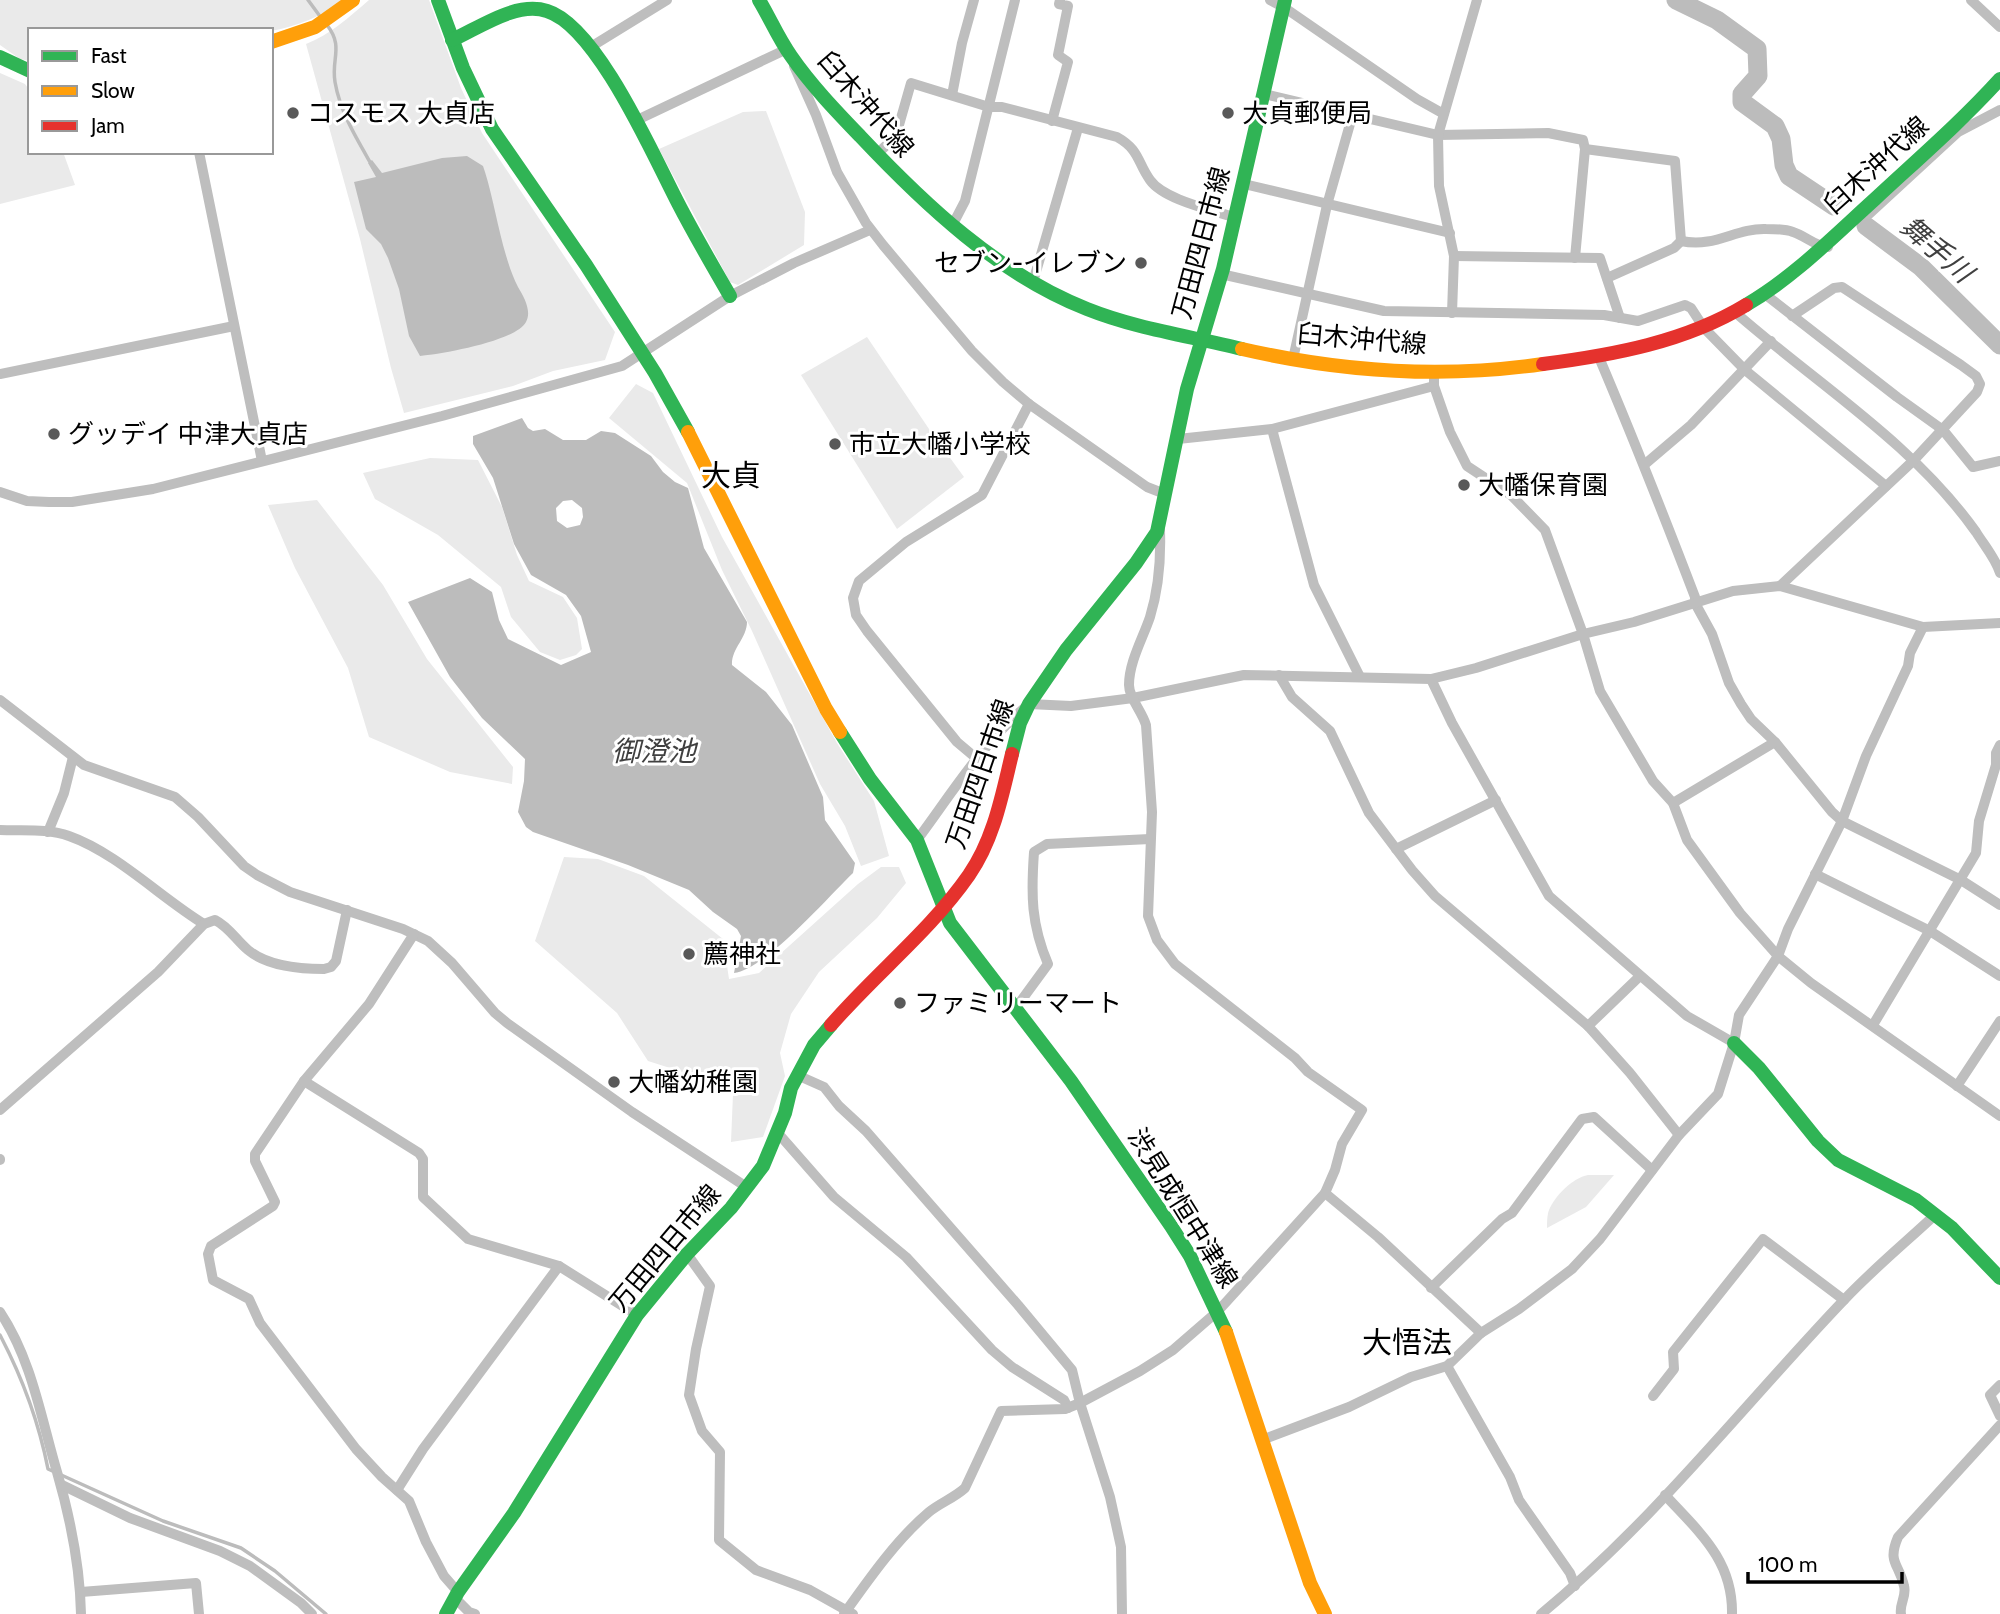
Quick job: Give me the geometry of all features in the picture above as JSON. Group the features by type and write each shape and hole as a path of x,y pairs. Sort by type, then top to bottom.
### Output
{"main road":[{"path":"273,41 308,30 335,15 353,0"},
{"name":"渋見成恒中津線","path":"438,0 475,97 492,130 586,265 655,373 683,423 826,709 870,779 917,840 950,923 1071,1081 1171,1226 1218,1311 1310,1583 1325,1614"},
{"name":"臼木沖代線","path":"760,0 787,49 818,91 903,183 952,226 1001,262 1033,282 1108,317 1201,340 1341,368 1434,370 1545,365 1626,350 1704,328 1766,295 1824,247 1956,125 2000,79"},
{"name":"万田四日市線","path":"446,1614 514,1513 637,1315 687,1254 732,1208 763,1166 778,1132 797,1075 827,1029 924,930 968,875 985,844 1002,799 1020,723 1029,704 1066,650 1136,563 1157,532 1188,389 1222,274 1285,4"},
{"path":"452,40 507,16 537,10 560,16 589,48 635,121 730,296"},
{"path":"0,57 28,70"},
{"path":"1734,1043 1759,1068 1818,1141 1838,1160 1916,1200 1936,1214 1974,1249 2000,1278"}],"street":[{"path":"589,48 667,0"},
{"path":"952,95 961,43 974,0"},
{"path":"952,226 965,201 1014,0"},
{"path":"1052,121 1068,62 1058,55 1069,6 1059,5 1060,0"},
{"path":"1270,0 1285,4 1418,99 1443,113"},
{"path":"1452,313 1454,256 1439,186 1438,135 1477,0"},
{"path":"1970,0 2000,27"},
{"path":"635,121 787,49 837,172 870,230 972,351 1029,404 1147,487 1165,495"},
{"path":"877,154 897,132 911,83 989,107 1002,107 1116,137 1128,143 1137,153 1150,181 1166,194 1236,218"},
{"path":"1264,94 1352,117 1438,135 1548,132 1583,140 1585,149 1575,258"},
{"path":"1607,278 1674,248 1681,241 1711,243 1748,230 1762,228 1792,231 1824,247 1836,244 1958,132 2000,110"},
{"path":"1293,359 1327,205 1352,117"},
{"path":"1033,282 1078,128"},
{"path":"1585,149 1675,161 1681,241"},
{"path":"199,154 262,461"},
{"path":"1244,184 1450,233"},
{"path":"0,492 27,501 82,500 153,489 622,366 730,296 794,263 870,230"},
{"path":"1454,256 1600,258 1620,318"},
{"path":"1222,274 1384,311 1604,315 1638,321 1685,305 1691,308 1704,328 1745,370 1886,486"},
{"path":"1780,586 1913,461 1977,392 1980,384 1976,376 1920,336 1842,287 1834,288 1792,316"},
{"path":"1766,295 1943,430 1973,467 2000,461"},
{"path":"1736,313 1913,461 1964,516 2000,573"},
{"path":"0,374 234,326"},
{"path":"1644,465 1691,425 1771,341"},
{"path":"1598,355 1644,465 1695,603 1712,634 1729,683 1751,719 1775,742 1842,821 1961,880 2000,905"},
{"path":"1434,370 1434,387 1450,432 1467,466 1511,495 1545,530 1583,634 1600,691 1653,780 1673,803 1687,841 1740,913 1778,956 1811,983 2000,1116"},
{"path":"1178,439 1272,429 1434,387"},
{"path":"976,758 957,742 867,631 856,615 853,598 859,581 906,542 982,495 1029,404"},
{"path":"1272,429 1314,585 1360,677"},
{"path":"687,1254 710,1286 696,1349 690,1395 702,1431 720,1451 719,1540 756,1570 810,1590 848,1613 908,1532 931,1510 955,1497 965,1488 1001,1410 1068,1408 1080,1404 1172,1350 1218,1311 1325,1193 1342,1144 1362,1110 1308,1072 1295,1058 1175,964 1157,940 1148,916 1152,812 1146,725 1133,698 1129,682 1159,579 1160,522"},
{"path":"917,840 976,758 1000,729 1029,704 1071,706 1133,698 1244,675 1431,679 1733,591 1780,586 1923,627 2000,623"},
{"path":"1262,1440 1349,1407 1411,1377 1447,1366 1481,1333 1519,1309 1572,1269 1601,1239 1679,1135 1718,1094 1734,1043 1739,1015 1778,956 1788,929 1842,821 1923,627"},
{"path":"1279,675 1292,697 1330,731 1369,813 1435,896 1588,1026 1630,1073 1679,1135"},
{"path":"1431,679 1452,723 1549,896 1687,1016 1734,1043"},
{"path":"0,700 73,757 101,772 175,797 198,817 244,866 257,875 290,892 347,910 428,941 441,951 482,999 507,1023 632,1112 748,1188"},
{"path":"1673,803 1775,742"},
{"path":"1873,1025 1976,853 1979,821 2000,745"},
{"path":"48,832 64,793 73,757"},
{"path":"1396,849 1496,800"},
{"path":"0,830 48,832 69,836 98,850 204,925"},
{"path":"1015,1009 1048,964 1038,942 1034,921 1034,852 1046,844 1150,839"},
{"path":"1815,874 1930,931 2000,976"},
{"path":"0,1110 158,972 204,925 215,920 246,949 269,961 324,968 331,967 336,961 347,910"},
{"path":"414,934 369,1004 304,1081 256,1154 255,1161 275,1202 273,1206 211,1246 208,1254 214,1280 249,1299 260,1323 349,1439 409,1501 444,1576 469,1612 475,1614"},
{"path":"1588,1026 1640,975"},
{"path":"1957,1086 2000,1021"},
{"path":"797,1075 824,1087 839,1106 866,1131 1072,1370 1110,1497 1121,1547 1122,1614"},
{"path":"304,1081 419,1153 422,1159 423,1197 468,1239 559,1266 637,1315"},
{"path":"1431,1288 1502,1219 1513,1213 1582,1119 1594,1117 1652,1170"},
{"path":"778,1132 834,1197 906,1257 992,1350 1012,1367 1063,1400 1068,1408"},
{"path":"1325,1193 1378,1237 1481,1333"},
{"path":"1541,1614 1575,1586 1710,1450 1844,1300 1936,1214"},
{"path":"1653,1396 1674,1369 1672,1352 1763,1239 1844,1300"},
{"path":"397,1490 423,1449 559,1266"},
{"path":"0,1312 23,1357 35,1390 62,1485 80,1592 81,1614"},
{"path":"1447,1366 1510,1477 1519,1500 1563,1561 1575,1586"},
{"path":"2000,1385 1990,1395 2000,1416"},
{"path":"1900,1614 1905,1586 1893,1561 1892,1552 1898,1537 2000,1425"},
{"path":"62,1485 130,1518 220,1551 250,1566 312,1614"},
{"path":"1665,1495 1709,1544 1723,1564 1731,1587 1732,1614"},
{"path":"80,1592 195,1583 199,1614"}],"shaded area":[{"path":"0,0 342,0 309,20 273,30 273,28 28,28 28,61 20,59 0,45"},
{"path":"369,0 429,0 461,88 482,133 615,332 605,360 553,371 513,386 404,413 360,239 306,44 331,30"},
{"path":"0,73 25,84 28,88 28,154 64,154 75,185 0,204"},
{"path":"766,111 805,212 804,245 738,285 730,282 659,149 743,112"},
{"path":"867,337 964,477 897,529 801,375"},
{"path":"636,384 653,393 722,537 837,743 874,801 889,856 861,866 845,826 820,784 722,570 687,483 609,418"},
{"path":"430,458 478,460 502,507 517,555 529,581 563,597 577,618 582,649 576,655 560,660 540,652 511,617 501,587 438,535 375,499 363,473"},
{"path":"317,500 383,585 427,659 513,767 512,784 450,772 369,737 348,668 295,568 268,505"},
{"path":"564,857 598,859 644,876 723,939 729,979 759,973 858,884 881,867 899,867 906,883 877,918 819,972 791,1014 780,1053 785,1076 763,1137 731,1142 733,1094 695,1076 648,1061 617,1013 535,941"},
{"path":"1588,1175 1614,1175 1586,1207 1547,1228 1548,1212 1555,1199 1570,1184"}],"water":[{"path":"467,156 483,166 512,275 526,304 528,318 519,329 494,341 420,356 409,336 399,289 388,258 381,244 366,229 354,182 376,177 368,163 372,160 382,173 442,158"},
{"name":"御澄池","path":"522,418 533,431 545,429 563,440 586,440 601,431 615,433 651,456 663,472 688,488 704,548 747,622 732,665 766,692 792,725 823,797 825,820 855,863 853,873 796,931 747,969 734,973 741,936 737,929 689,890 628,865 533,832 526,827 518,812 525,759 482,718 450,677 408,602 470,578 492,592 499,620 508,639 561,665 591,652 581,616 566,595 531,575 514,544 493,478 473,444 473,436","holes":["572,500 582,508 580,525 567,528 557,521 556,508 563,501"]}],"waterway":[{"path":"308,0 322,19"},
{"name":"舞手川","path":"1676,0 1717,20 1757,49 1758,76 1742,94 1742,102 1775,126 1781,139 1784,165 1789,176 1834,206"},
{"path":"327,25 335,40 334,74 340,103 370,162"},
{"name":"舞手川","path":"1866,226 1921,267 2000,345"},
{"path":"0,1335 29,1400 48,1469 163,1521 241,1548 275,1571 326,1614"}],"traffic: fast":[{"path":"438,0 463,68 492,129 586,265 655,373 688,432"},
{"path":"759,0 791,56 833,107 910,187 993,257 1023,277 1087,309 1144,327 1242,349"},
{"path":"1012,754 1020,723 1029,704 1066,650 1136,563 1157,532 1187,389 1223,269 1285,0"},
{"path":"452,40 498,17 523,10 547,11 566,22 585,41 622,95 684,215 730,296"},
{"path":"0,57 28,70"},
{"path":"1746,305 1781,282 1829,241 1955,125 2000,79"},
{"path":"840,732 870,779 917,840 950,923 1071,1081 1171,1226 1190,1256 1226,1332"},
{"path":"446,1614 458,1592 514,1513 637,1315 687,1254 731,1208 763,1166 785,1113 791,1088 814,1045 831,1025"},
{"path":"1734,1043 1759,1068 1818,1141 1838,1160 1916,1200 1952,1228 2000,1278"}],"traffic: slow":[{"path":"273,41 315,27 353,0"},
{"path":"1242,349 1317,363 1392,371 1467,371 1543,364"},
{"path":"688,432 840,732"},
{"path":"1226,1332 1310,1583 1325,1614"}],"traffic: jam":[{"path":"1543,364 1622,351 1673,338 1723,318 1746,305"},
{"path":"831,1025 920,934 969,875 991,832 1012,754"}],"place":[{"name":"コスモス 大貞店","path":"293,113"},
{"name":"大貞郵便局","path":"1228,113"},
{"name":"セブン-イレブン","path":"1141,263"},
{"name":"グッデイ 中津大貞店","path":"54,434"},
{"name":"市立大幡小学校","path":"835,444"},
{"name":"大幡保育園","path":"1464,485"},
{"name":"薦神社","path":"689,954"},
{"name":"ファミリーマート","path":"900,1003"},
{"name":"大幡幼稚園","path":"614,1082"}],"district":[{"name":"大貞","path":"731,475"},
{"name":"大悟法","path":"1407,1342"}]}
